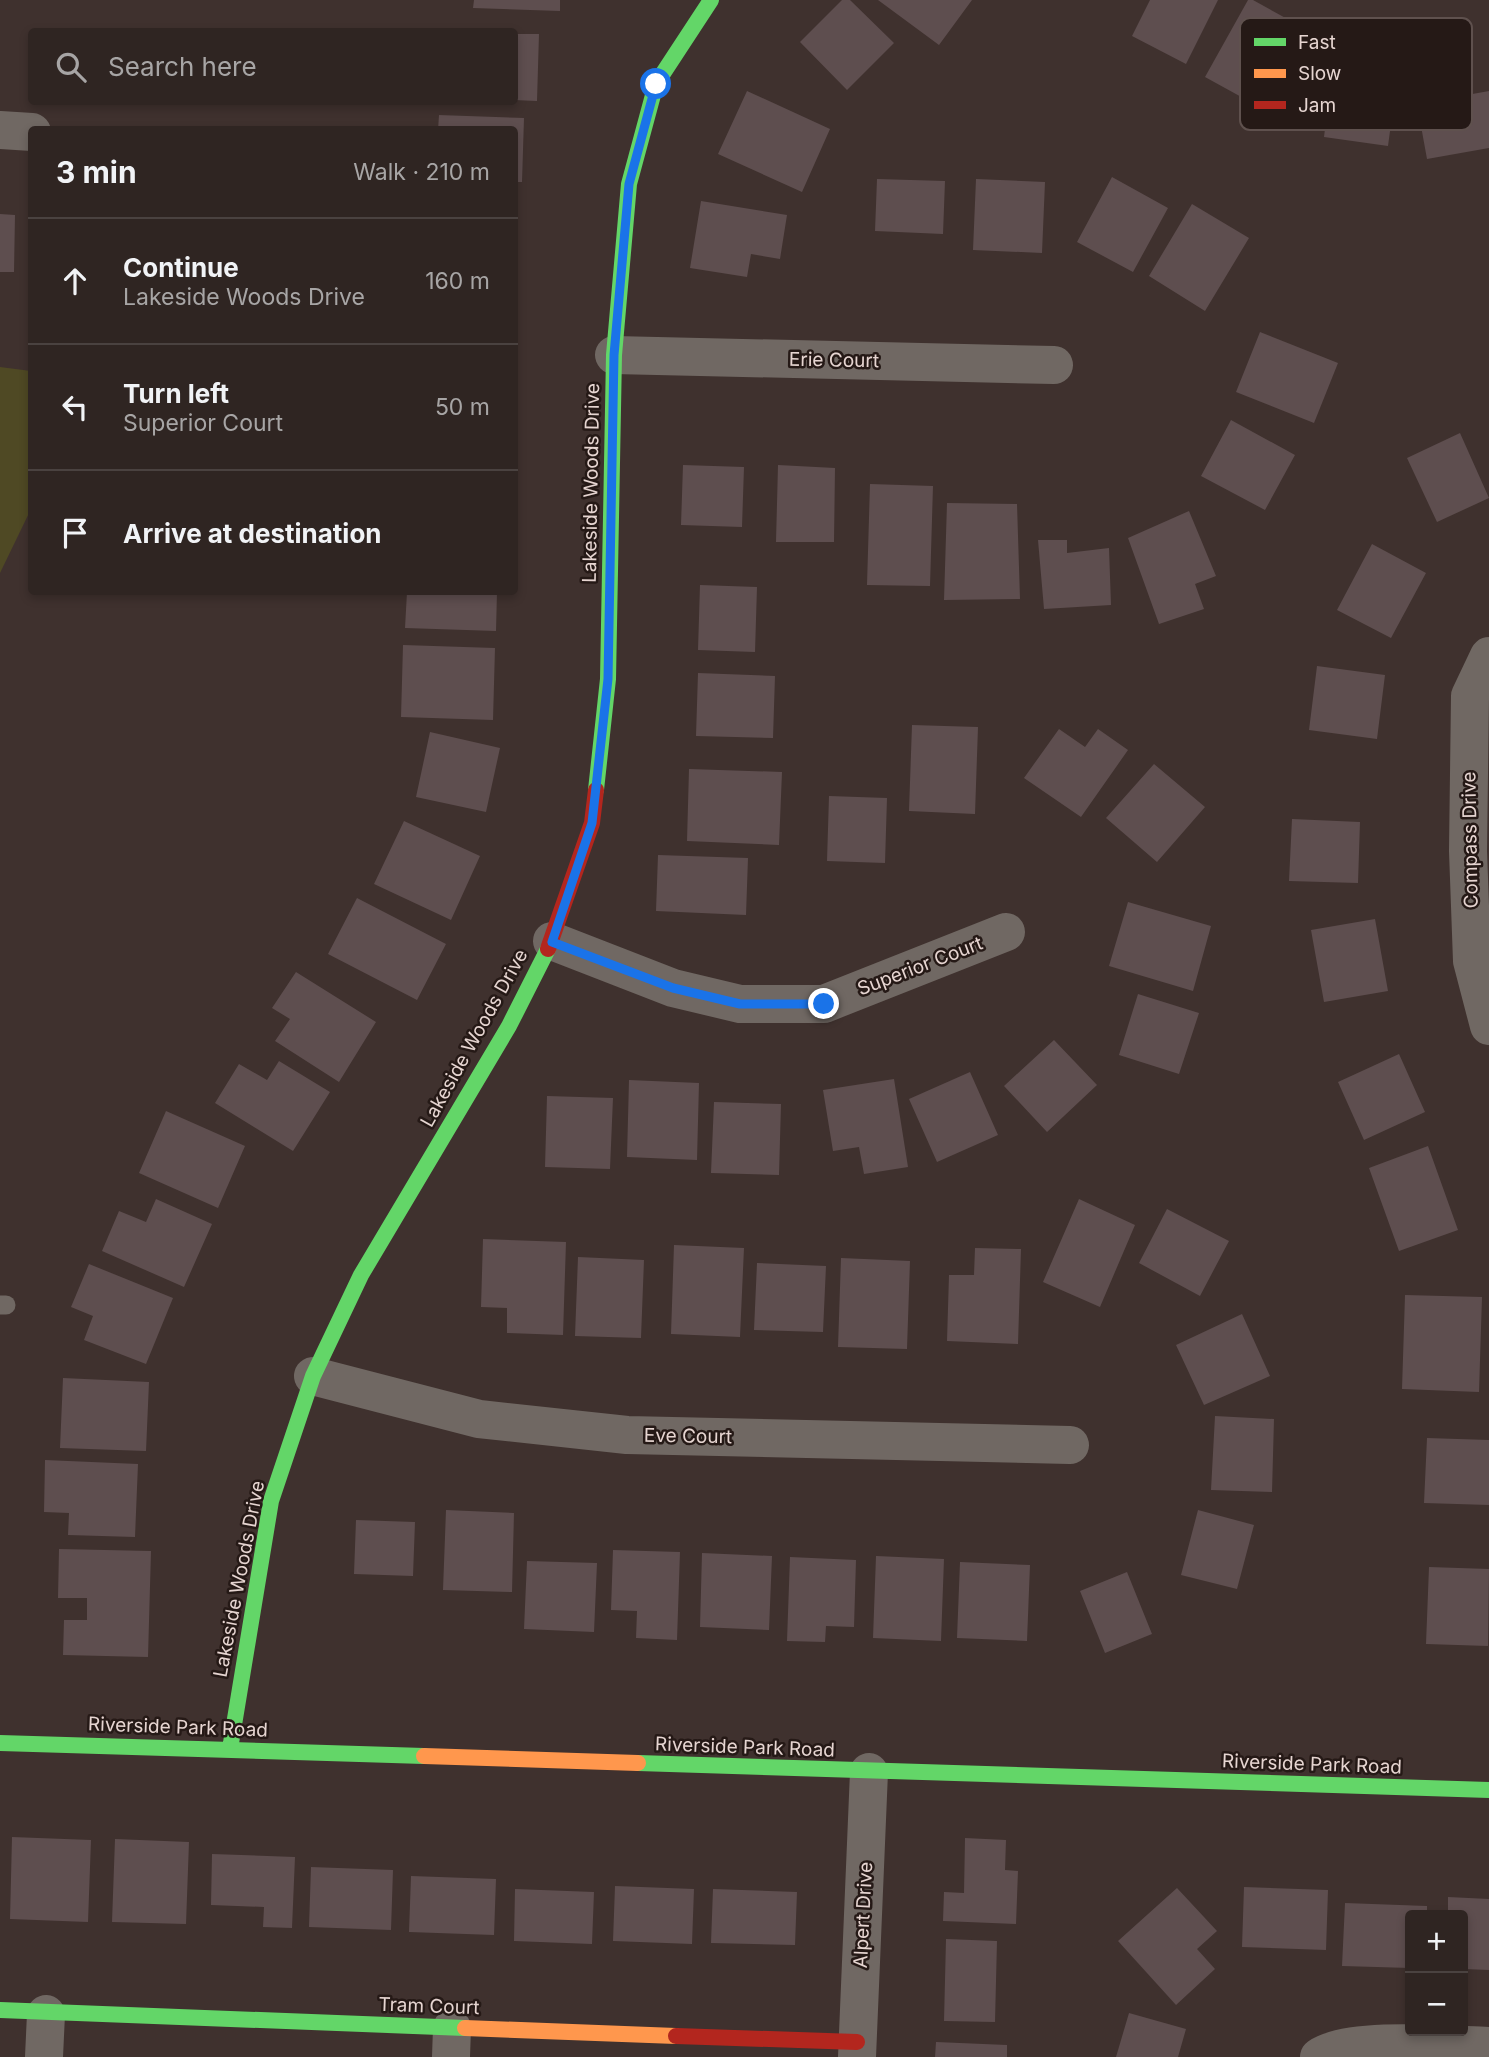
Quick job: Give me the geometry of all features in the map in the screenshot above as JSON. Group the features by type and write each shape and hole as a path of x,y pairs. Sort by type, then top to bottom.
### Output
{"street":[{"name":"Lakeside Woods Drive","path":"230,1749 271,1501 313,1376 361,1275 509,1027 552,942 592,823 607,692 614,355 629,184 656,84 712,0"},
{"path":"0,130 28,132"},
{"name":"Erie Court","path":"614,355 1055,365"},
{"name":"Compass Drive","path":"1489,656 1470,696 1468,852 1472,961 1489,1026"},
{"name":"Superior Court","path":"552,942 673,988 740,1004 824,1004 1006,932"},
{"name":"Eve Court","path":"313,1376 479,1419 627,1435 1070,1445"},
{"name":"Riverside Park Road","path":"0,1743 1489,1790"},
{"name":"Alpert Drive","path":"857,2050 870,1772"},
{"name":"Tram Court","path":"0,2010 452,2043 857,2050"},
{"path":"44,2057 46,2014"},
{"path":"1319,2057 1328,2050 1385,2044 1489,2046"}],"shaded area":[{"path":"0,367 28,371 28,515 0,573"}],"building":[{"path":"474,0 560,0 560,11 473,8"},
{"path":"842,0 850,0 894,43 847,90 800,42"},
{"path":"878,0 972,0 939,45"},
{"path":"1150,0 1218,0 1186,64 1132,36"},
{"path":"1248,0 1253,0 1286,18 1240,18 1240,96 1205,77"},
{"path":"518,34 539,34 537,101 518,100"},
{"path":"747,91 830,129 802,192 718,154"},
{"path":"1489,91 1489,148 1427,159 1422,130 1472,130 1472,94"},
{"path":"439,115 524,118 522,182 518,182 518,126 438,126"},
{"path":"1325,130 1390,130 1388,146 1324,137"},
{"path":"1112,177 1168,208 1133,272 1077,242"},
{"path":"877,179 945,181 943,234 875,231"},
{"path":"976,179 1045,182 1042,253 973,250"},
{"path":"701,201 787,215 780,259 751,254 747,277 690,268"},
{"path":"1192,204 1249,238 1205,311 1149,276"},
{"path":"0,214 15,215 14,272 0,272"},
{"path":"1260,332 1338,363 1314,423 1236,392"},
{"path":"1231,420 1295,455 1265,510 1201,476"},
{"path":"1460,433 1489,498 1437,522 1407,458"},
{"path":"683,465 744,467 742,527 681,525"},
{"path":"778,465 835,468 834,542 776,542"},
{"path":"870,484 933,486 930,586 867,585"},
{"path":"947,503 1017,504 1020,599 944,600"},
{"path":"1189,511 1216,576 1195,584 1204,609 1159,624 1128,538"},
{"path":"1038,540 1067,540 1067,553 1109,548 1111,605 1044,609"},
{"path":"1372,544 1426,573 1391,638 1337,610"},
{"path":"700,585 757,587 755,652 698,650"},
{"path":"407,595 497,595 496,631 405,628"},
{"path":"403,645 495,648 493,720 401,717"},
{"path":"1317,666 1385,675 1377,739 1309,730"},
{"path":"698,673 775,676 773,738 696,736"},
{"path":"912,725 978,727 975,814 909,811"},
{"path":"1059,729 1085,747 1098,729 1128,750 1081,817 1024,778"},
{"path":"430,732 500,748 486,812 416,797"},
{"path":"1154,764 1205,807 1157,862 1106,818"},
{"path":"689,769 782,772 779,845 687,841"},
{"path":"829,796 887,798 885,863 827,861"},
{"path":"1292,819 1360,822 1358,883 1289,881"},
{"path":"404,821 480,856 451,920 374,884"},
{"path":"658,855 748,858 746,915 656,911"},
{"path":"357,898 446,944 417,1000 328,954"},
{"path":"1128,902 1211,926 1193,991 1109,966"},
{"path":"1375,919 1388,991 1324,1002 1311,930"},
{"path":"296,972 376,1022 339,1082 275,1041 290,1019 272,1008"},
{"path":"1138,994 1199,1013 1179,1074 1119,1055"},
{"path":"1054,1040 1097,1085 1047,1132 1004,1086"},
{"path":"1399,1054 1425,1112 1364,1140 1338,1082"},
{"path":"279,1061 330,1092 293,1151 215,1103 239,1064 267,1080"},
{"path":"970,1072 998,1135 937,1162 909,1099"},
{"path":"894,1079 908,1167 864,1174 859,1147 833,1151 823,1090"},
{"path":"629,1080 699,1083 697,1160 627,1157"},
{"path":"547,1096 613,1098 610,1169 545,1167"},
{"path":"714,1102 781,1104 779,1175 711,1173"},
{"path":"166,1111 245,1146 218,1208 139,1173"},
{"path":"1428,1146 1458,1230 1399,1251 1369,1168"},
{"path":"156,1199 212,1224 184,1287 102,1251 119,1211 146,1222"},
{"path":"1079,1199 1135,1225 1100,1307 1043,1282"},
{"path":"1167,1209 1229,1241 1200,1296 1139,1263"},
{"path":"483,1239 566,1242 563,1335 507,1333 507,1308 481,1307"},
{"path":"674,1245 744,1248 740,1337 671,1334"},
{"path":"975,1248 1021,1249 1018,1344 947,1341 949,1275 974,1275"},
{"path":"578,1257 644,1260 641,1338 575,1336"},
{"path":"841,1258 910,1261 907,1349 838,1347"},
{"path":"757,1263 826,1266 823,1332 754,1330"},
{"path":"89,1264 173,1298 146,1364 84,1340 93,1316 71,1307"},
{"path":"1405,1295 1482,1297 1479,1392 1402,1389"},
{"path":"1242,1314 1270,1376 1204,1405 1176,1345"},
{"path":"63,1378 149,1382 146,1451 60,1448"},
{"path":"1215,1416 1274,1419 1272,1492 1211,1490"},
{"path":"1427,1438 1489,1440 1489,1505 1424,1503"},
{"path":"45,1460 138,1464 135,1537 68,1535 69,1513 44,1512"},
{"path":"446,1510 514,1513 512,1592 443,1590"},
{"path":"1198,1510 1254,1525 1237,1589 1181,1575"},
{"path":"356,1520 415,1522 413,1576 354,1574"},
{"path":"59,1549 151,1551 148,1657 63,1655 64,1620 87,1620 87,1598 58,1598"},
{"path":"613,1550 680,1552 677,1640 636,1638 637,1611 611,1610"},
{"path":"702,1553 772,1556 769,1630 700,1627"},
{"path":"876,1556 944,1559 941,1641 873,1638"},
{"path":"790,1557 856,1560 854,1627 826,1626 825,1642 787,1641"},
{"path":"527,1561 597,1563 594,1632 524,1629"},
{"path":"960,1562 1030,1565 1027,1641 957,1638"},
{"path":"1429,1567 1489,1569 1488,1646 1426,1644"},
{"path":"1127,1572 1152,1634 1105,1653 1080,1591"},
{"path":"12,1837 91,1840 88,1922 10,1919"},
{"path":"965,1838 1006,1840 1005,1870 1018,1871 1016,1924 943,1921 944,1892 964,1893"},
{"path":"115,1839 189,1842 186,1924 112,1922"},
{"path":"212,1854 295,1857 292,1928 263,1927 264,1907 211,1905"},
{"path":"311,1867 393,1870 391,1930 309,1927"},
{"path":"411,1876 496,1879 494,1935 409,1932"},
{"path":"615,1886 694,1889 692,1944 613,1941"},
{"path":"1244,1887 1328,1890 1326,1950 1242,1947"},
{"path":"1177,1888 1217,1931 1197,1949 1215,1969 1176,2005 1118,1941"},
{"path":"515,1889 594,1892 592,1944 514,1941"},
{"path":"713,1889 797,1892 795,1945 711,1943"},
{"path":"1448,1897 1489,1899 1489,1970 1468,1969 1468,1910 1448,1910"},
{"path":"1345,1903 1427,1906 1427,1910 1405,1910 1405,1968 1342,1966"},
{"path":"946,1939 997,1941 995,2022 944,2021"},
{"path":"1129,2013 1186,2029 1178,2057 1116,2057"},
{"path":"936,2042 1007,2045 1007,2057 935,2057"}],"traffic: fast":[{"path":"596,790 608,679 614,355 629,184 656,84 711,0"},
{"path":"230,1749 271,1501 313,1376 361,1275 509,1026 548,949"},
{"path":"0,1743 424,1756"},
{"path":"638,1763 1489,1790"},
{"path":"0,2010 465,2028"}],"traffic: slow":[{"path":"424,1756 638,1763"},
{"path":"465,2028 676,2036"}],"traffic: jam":[{"path":"548,949 592,823 596,790"},
{"path":"676,2036 857,2042"}],"route":[{"path":"656,84 629,184 614,355 608,679 592,823 552,942 673,988 740,1004 824,1004"}]}
